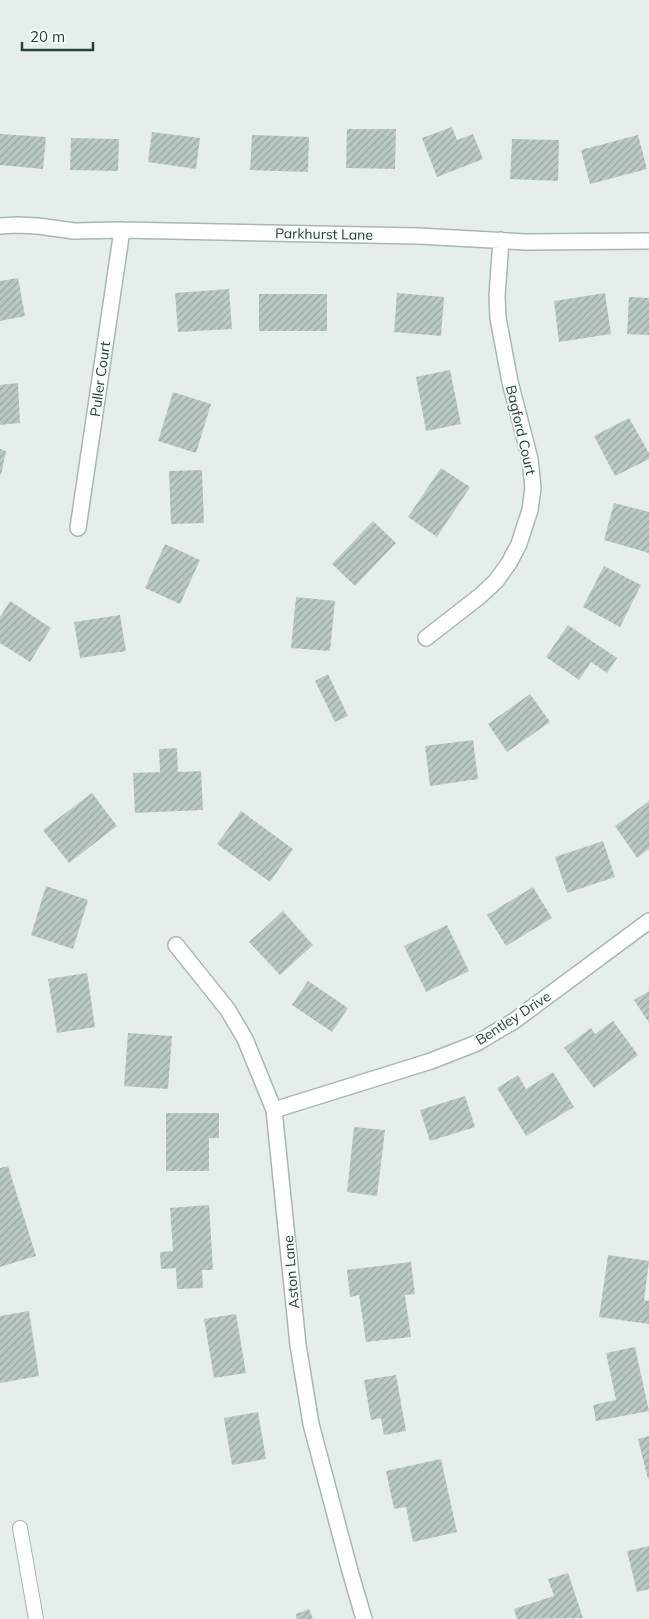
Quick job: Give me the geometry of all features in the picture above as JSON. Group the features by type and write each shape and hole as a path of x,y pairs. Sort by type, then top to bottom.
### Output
{"street":[{"name":"Parkhurst Lane","path":"0,226 38,226 74,231 122,230 418,236 526,242 649,241"},
{"name":"Puller Court","path":"78,528 122,230"},
{"name":"Bagford Court","path":"426,638 480,596 496,581 509,563 519,544 530,510 533,488 530,459 510,382 498,318 501,240"},
{"name":"Bentley Drive","path":"274,1110 431,1061 477,1043 514,1021 649,921"},
{"name":"Aston Lane","path":"176,945 228,1010 244,1039 274,1110 298,1346 311,1424 364,1619"}],"lane":[{"path":"20,1528 36,1619"}],"building":[{"path":"452,127 457,140 473,134 483,159 437,177 422,138"},
{"path":"347,129 396,129 395,169 346,168"},
{"path":"152,132 200,138 196,169 148,162"},
{"path":"0,134 46,137 43,169 0,165"},
{"path":"252,135 309,137 308,172 250,170"},
{"path":"638,135 647,169 590,184 581,150"},
{"path":"71,138 119,139 118,171 70,170"},
{"path":"512,139 559,140 558,181 510,179"},
{"path":"18,278 25,316 0,321 0,281"},
{"path":"229,289 232,329 178,332 175,293"},
{"path":"397,293 444,297 441,336 394,332"},
{"path":"605,293 611,334 559,342 554,301"},
{"path":"259,294 327,294 327,331 259,331"},
{"path":"629,297 649,298 649,335 627,334"},
{"path":"450,370 461,424 426,431 416,377"},
{"path":"18,383 20,423 0,425 0,385"},
{"path":"173,392 211,404 196,453 158,441"},
{"path":"629,418 649,453 649,459 615,476 594,436"},
{"path":"0,449 6,451 1,475 0,474"},
{"path":"441,468 470,487 437,537 408,517"},
{"path":"202,470 204,523 171,524 169,471"},
{"path":"614,503 649,512 649,553 604,540"},
{"path":"373,521 396,543 355,586 332,564"},
{"path":"165,544 200,560 180,604 145,588"},
{"path":"604,566 641,585 620,627 583,607"},
{"path":"296,597 335,601 330,651 291,648"},
{"path":"10,601 51,628 30,662 0,643 0,617"},
{"path":"120,615 126,651 80,658 74,622"},
{"path":"568,625 617,658 607,673 591,662 579,680 546,657"},
{"path":"328,674 348,716 335,722 315,681"},
{"path":"530,694 550,722 507,752 488,724"},
{"path":"473,740 478,779 430,786 425,746"},
{"path":"177,748 178,772 201,771 203,810 135,813 133,773 160,772 159,749"},
{"path":"92,793 117,826 69,863 43,830"},
{"path":"649,801 649,849 637,858 615,826"},
{"path":"241,811 293,849 270,882 217,844"},
{"path":"603,841 615,877 567,893 555,857"},
{"path":"46,886 88,900 73,949 31,935"},
{"path":"533,887 552,918 506,946 487,915"},
{"path":"283,911 313,945 280,975 249,942"},
{"path":"447,925 469,971 426,992 404,946"},
{"path":"87,973 95,1027 57,1033 48,979"},
{"path":"308,981 348,1008 332,1032 292,1005"},
{"path":"649,991 649,1023 634,1000"},
{"path":"613,1021 638,1055 594,1088 564,1048 591,1028 595,1034"},
{"path":"128,1033 172,1036 168,1089 124,1086"},
{"path":"553,1072 574,1107 526,1136 497,1088 518,1075 526,1089"},
{"path":"465,1096 475,1127 430,1141 420,1110"},
{"path":"166,1113 219,1113 219,1138 209,1138 209,1171 166,1171"},
{"path":"354,1127 385,1130 377,1196 347,1192"},
{"path":"8,1166 36,1256 0,1267 0,1168"},
{"path":"209,1205 213,1270 202,1270 203,1288 177,1289 176,1268 161,1269 160,1252 173,1251 170,1208"},
{"path":"608,1255 649,1261 644,1300 649,1301 649,1324 599,1317"},
{"path":"411,1262 415,1294 405,1295 411,1337 366,1342 359,1295 350,1297 347,1270"},
{"path":"29,1311 39,1376 0,1383 0,1316"},
{"path":"236,1314 246,1373 214,1378 204,1319"},
{"path":"635,1347 649,1411 596,1421 593,1405 616,1400 606,1353"},
{"path":"396,1375 406,1431 384,1435 381,1418 371,1420 364,1380"},
{"path":"258,1412 266,1459 232,1465 224,1418"},
{"path":"649,1436 649,1478 648,1479 638,1439"},
{"path":"441,1459 457,1532 413,1542 406,1507 394,1509 386,1471"},
{"path":"649,1546 649,1589 637,1592 627,1551"},
{"path":"568,1573 583,1618 517,1619 514,1609 554,1596 548,1579"},
{"path":"309,1609 313,1619 297,1619 296,1614"}]}
